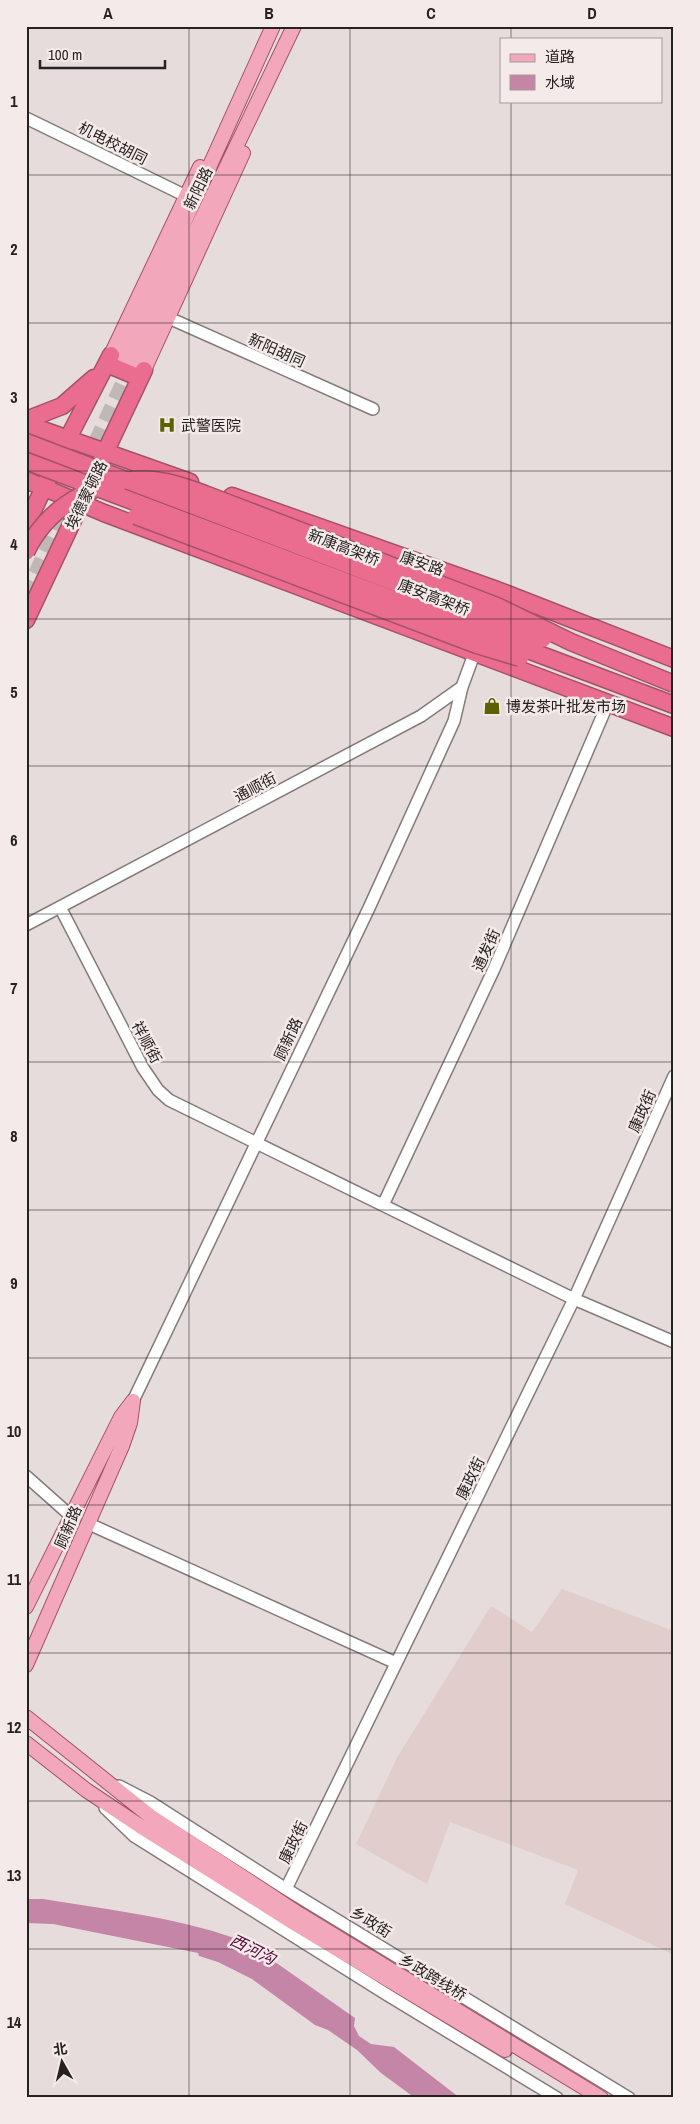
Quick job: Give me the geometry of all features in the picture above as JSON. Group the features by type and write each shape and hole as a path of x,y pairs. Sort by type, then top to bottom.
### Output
{"highway":[{"path":"26,420 43,415 67,403 86,386 124,364"},
{"path":"26,525 67,439 124,364"},
{"name":"埃德蒙顿路","path":"26,620 106,452 124,364"},
{"name":"康安路","path":"26,424 498,590 674,659"},
{"name":"康安高架桥","path":"26,442 674,689"},
{"name":"康安高架桥","path":"26,461 674,705"},
{"path":"29,479 84,504 668,725"},
{"name":"新康高架桥","path":"26,552 45,524 69,502 80,496 119,482 159,480 205,494 497,606 571,642 674,684"},
{"path":"84,504 100,505 136,516 477,645 560,670 643,701 674,710"}],"main road":[{"path":"124,364 186,196 245,74 272,29"},
{"name":"新阳路","path":"124,364 272,29"},
{"path":"124,364 169,318 271,90 291,33"},
{"name":"新阳路","path":"124,364 291,33"},
{"path":"668,725 674,697"},
{"name":"顾新路","path":"26,1607 120,1417 134,1401"},
{"name":"顾新路","path":"26,1665 122,1446 130,1423 134,1401"},
{"name":"乡政街","path":"26,1716 96,1774 145,1821"},
{"path":"26,1743 86,1790 145,1821 294,1923 583,2098"},
{"name":"乡政跨线桥","path":"145,1821 601,2098"}],"street":[{"name":"机电校胡同","path":"26,118 186,196"},
{"name":"新阳胡同","path":"169,318 373,409"},
{"path":"462,687 498,590"},
{"name":"通顺街","path":"26,925 422,716 462,687"},
{"name":"顾新路","path":"134,1401 258,1142 454,721 462,687"},
{"name":"通发街","path":"383,1206 494,969 608,703"},
{"name":"祥顺街","path":"60,907 143,1068 158,1090 175,1103 258,1142 383,1206 574,1299 674,1342"},
{"name":"康政街","path":"286,1889 574,1299 674,1076"},
{"path":"26,1476 71,1516"},
{"path":"87,1523 396,1663"},
{"name":"乡政街","path":"96,1774 150,1802 286,1889 629,2098"},
{"path":"86,1790 134,1836 386,1994 557,2098"}],"shaded area":[{"path":"562,1589 674,1631 674,1955 565,1904 578,1870 450,1822 427,1884 356,1844 398,1756 491,1606 532,1632"}],"water":[{"name":"西河沟","path":"26,1899 43,1899 173,1921 224,1934 248,1943 355,2018 354,2026 359,2036 371,2044 394,2047 460,2098 415,2098 381,2073 357,2050 328,2030 315,2025 252,1979 218,1962 199,1956 198,1953 53,1924 26,1923"}],"tunnel":[{"path":"26,596 132,364"}],"place":[{"name":"武警医院","path":"167,425"},
{"name":"博发茶叶批发市场","path":"492,706"}]}
